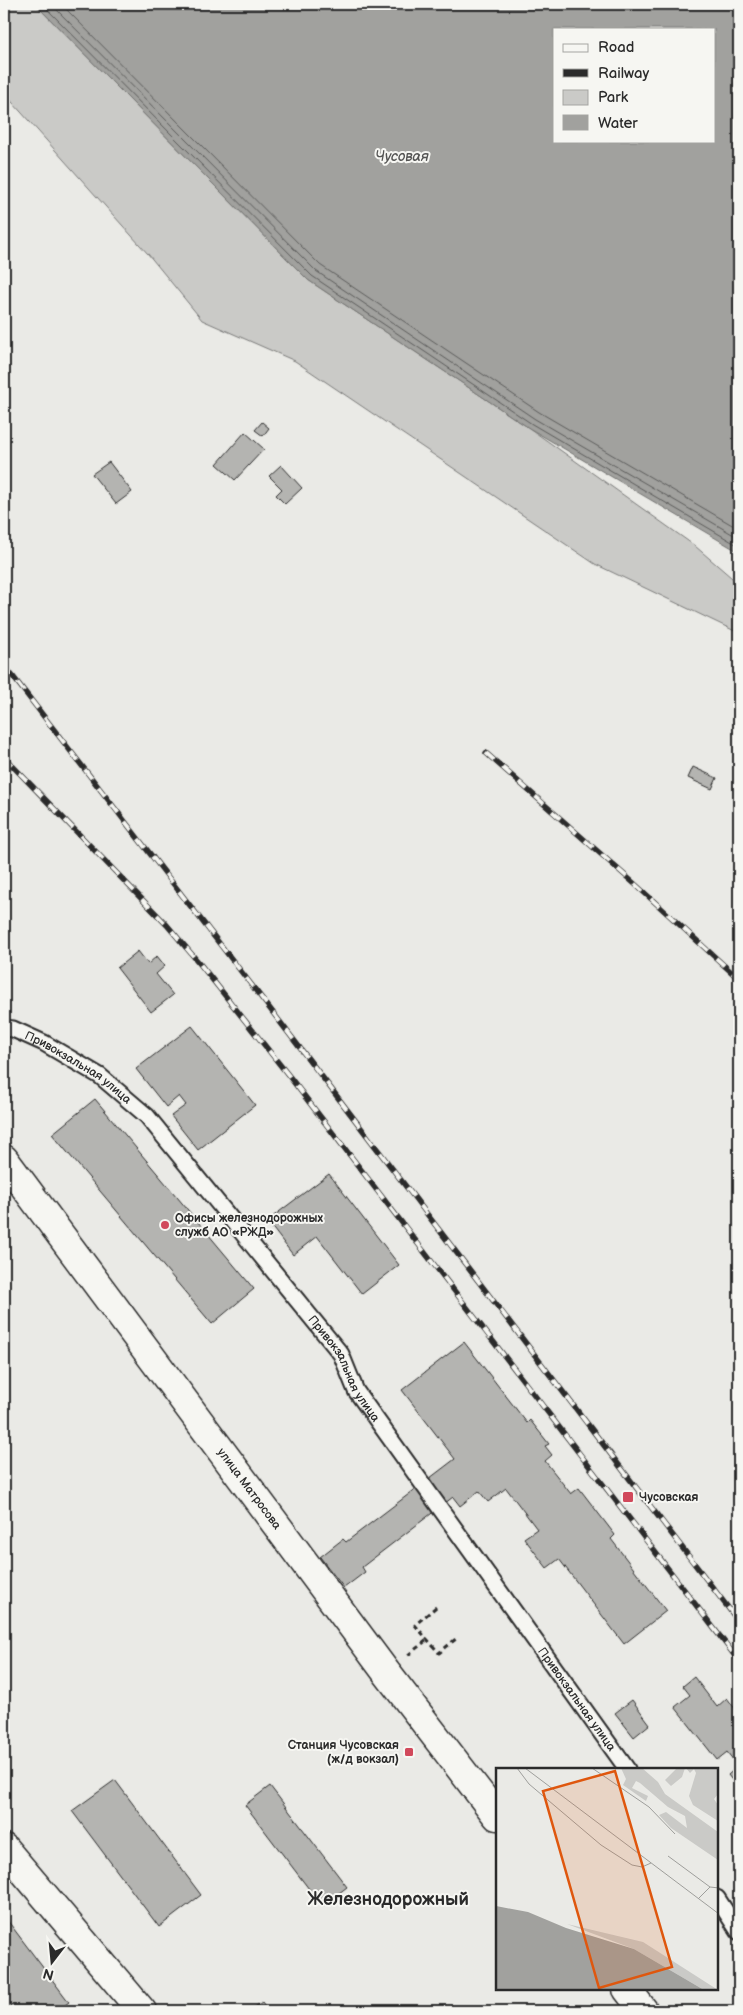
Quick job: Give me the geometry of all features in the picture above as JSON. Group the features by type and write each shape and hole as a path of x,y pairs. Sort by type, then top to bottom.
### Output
{"street":[{"name":"улица Матросова","path":"4,1159 386,1672 496,1815"},
{"path":"4,1848 142,2011"},
{"path":"628,1990 644,2011"}],"lane":[{"name":"Привокзальная улица","path":"4,1028 44,1042 100,1076 147,1116 341,1354 356,1391 626,1768"},
{"path":"718,1900 739,1932"}],"path":[{"path":"436,1607 415,1625 439,1653 457,1638"},
{"path":"400,1661 427,1640"}],"green space":[{"path":"4,4 35,4 308,280 529,428 695,546 739,584 739,633 595,564 295,361 202,320 148,254 4,93"}],"water":[{"name":"Чусовая","path":"35,4 739,4 739,552 529,428 308,280"}],"building":[{"path":"262,422 269,428 263,436 255,430"},
{"path":"245,432 264,449 235,480 217,464"},
{"path":"109,462 132,492 116,504 92,474"},
{"path":"281,465 302,488 285,504 276,495 282,489 269,476"},
{"path":"693,767 717,778 712,789 688,778"},
{"path":"138,951 148,964 157,956 165,966 156,974 173,995 151,1012 117,968"},
{"path":"192,1026 255,1105 198,1150 171,1116 186,1105 179,1096 166,1107 136,1069"},
{"name":"Офисы железнодорожных служб АО «РЖД»","path":"95,1099 254,1289 212,1324 52,1134"},
{"path":"329,1174 399,1265 362,1294 317,1236 293,1255 267,1221"},
{"path":"464,1342 527,1423 530,1420 549,1444 545,1446 552,1455 545,1461 571,1494 579,1488 615,1535 611,1539 666,1611 624,1644 559,1559 547,1568 524,1538 537,1529 506,1488 488,1502 479,1491 460,1506 453,1497 362,1567 365,1572 344,1588 320,1557 343,1539 346,1542 455,1459 402,1390"},
{"path":"694,1677 717,1707 727,1698 739,1714 739,1789 728,1775 738,1766 727,1752 717,1760 675,1707 690,1695 683,1686"},
{"path":"632,1700 650,1724 634,1737 615,1713"},
{"path":"115,1780 201,1895 159,1927 72,1811"},
{"path":"270,1786 347,1887 322,1906 245,1805"},
{"path":"4,1916 69,2002 57,2011 4,2010"},
{"path":"262,2002 269,2011 249,2011"}],"railway":[{"path":"4,665 274,1014 739,1622"},
{"path":"486,753 739,979"},
{"path":"4,757 167,925 200,964 289,1076 739,1661"}],"place":[{"name":"Офисы железнодорожных служб АО «РЖД»","path":"165,1225"},
{"name":"Чусовская","path":"628,1497"},
{"name":"Станция Чусовская (ж/д вокзал)","path":"409,1752"}],"district":[{"name":"Железнодорожный","path":"388,1899"}]}
